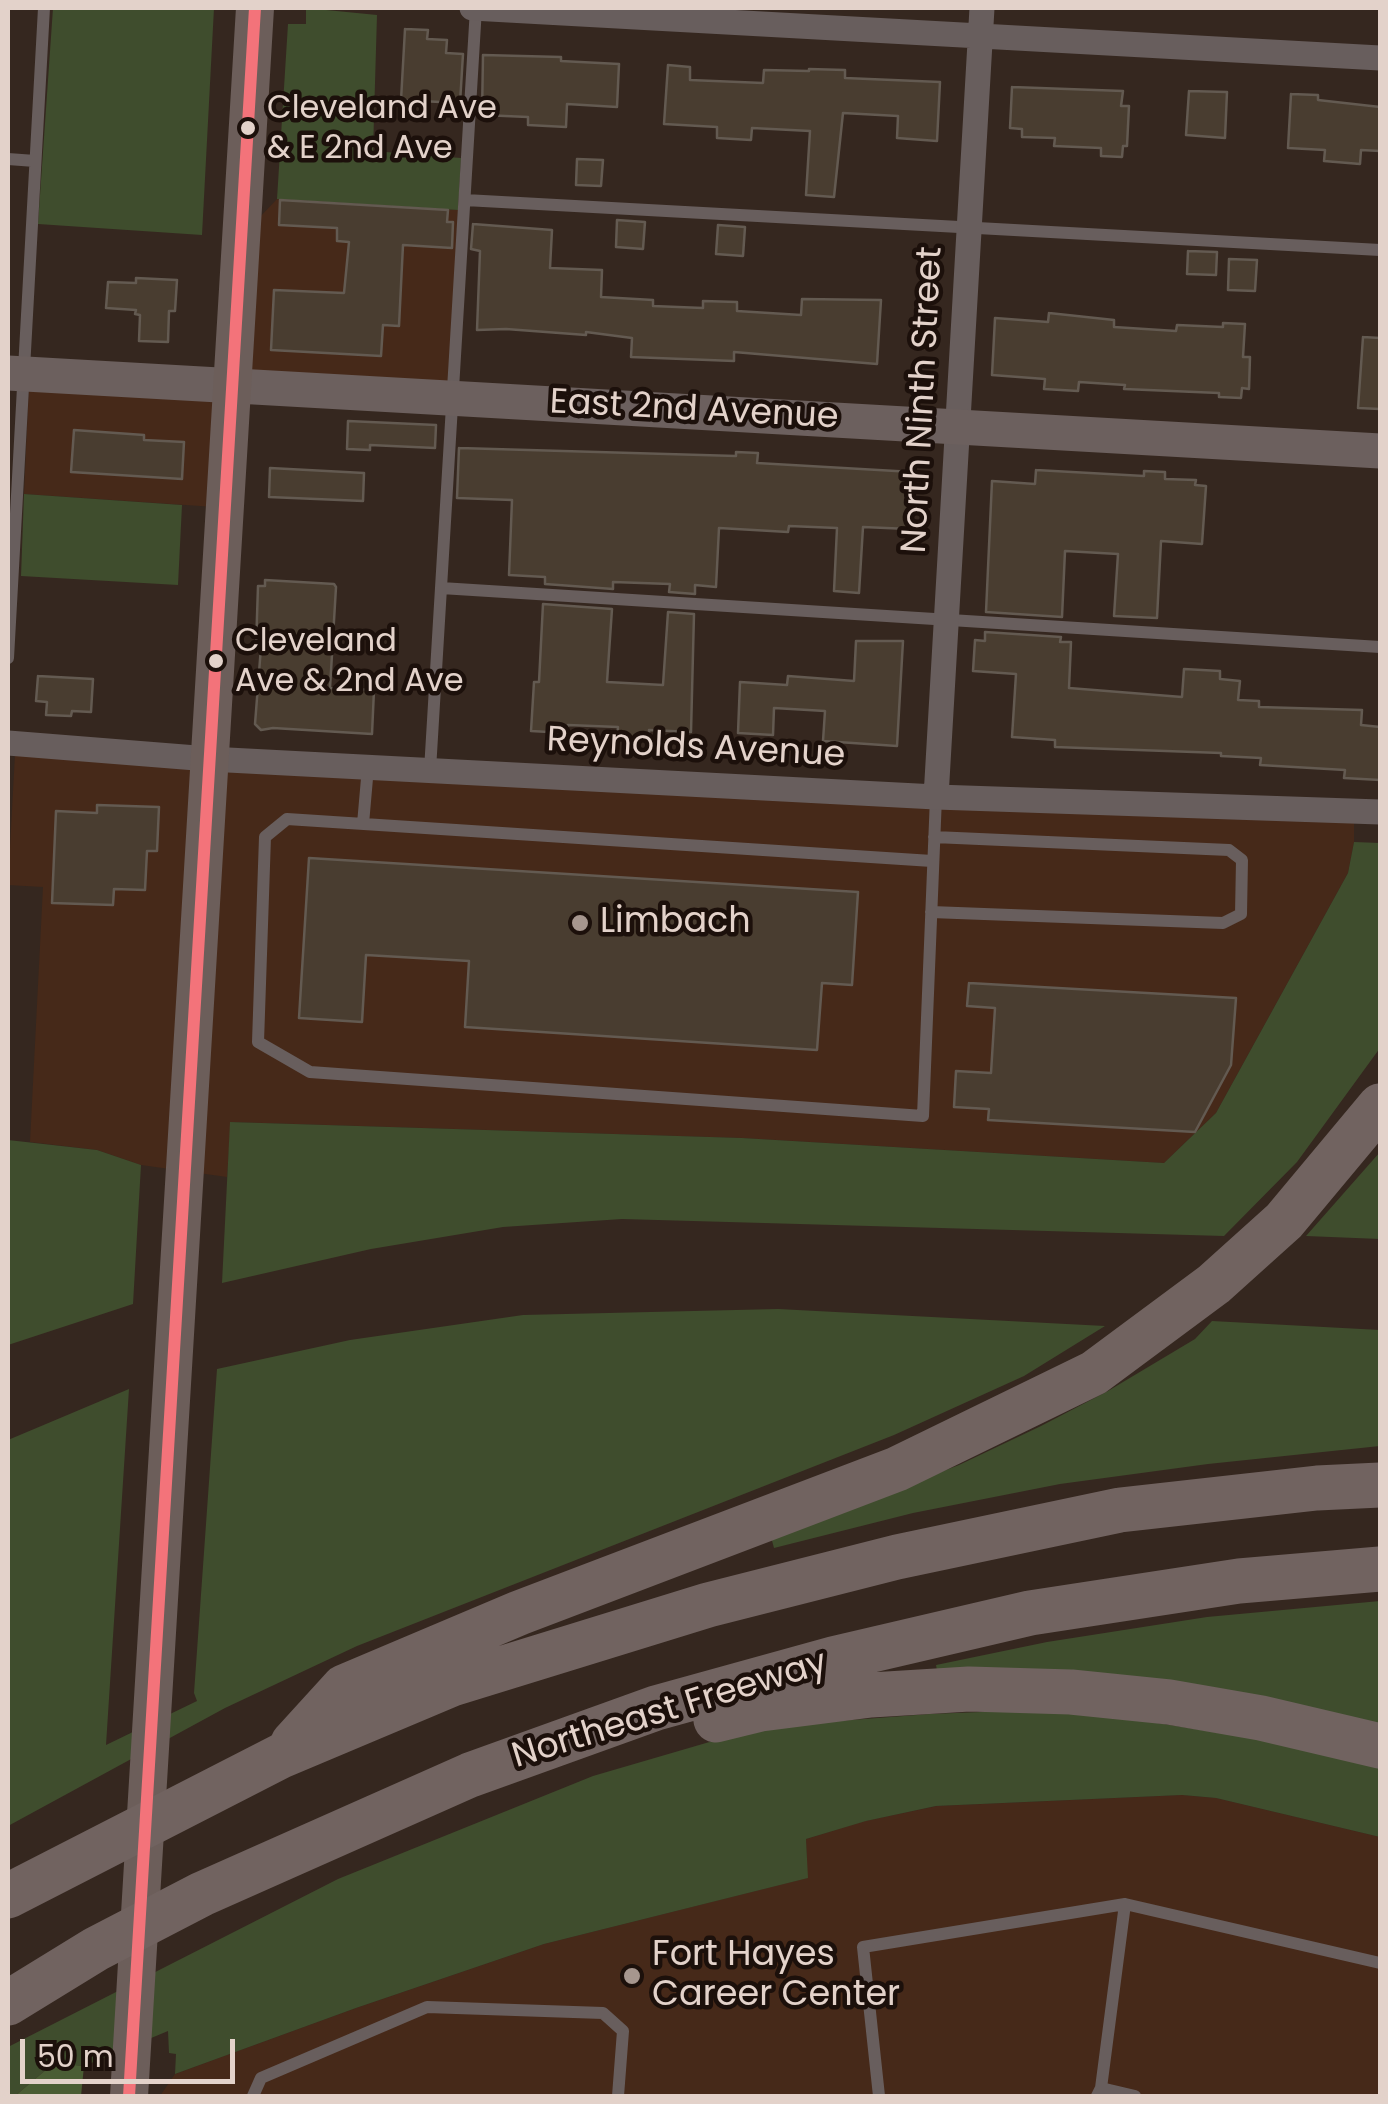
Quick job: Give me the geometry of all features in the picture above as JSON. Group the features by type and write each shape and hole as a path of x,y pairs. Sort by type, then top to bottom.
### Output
{"highway":[{"path":"281,1756 344,1687 519,1613 897,1470 1094,1373 1214,1284 1284,1221 1380,1106"},
{"path":"8,1896 281,1756 452,1684 708,1605 897,1556 1120,1510 1316,1488 1380,1485"},
{"name":"Northeast Freeway","path":"8,2003 96,1949 202,1894 470,1775 656,1708 832,1659 1030,1613 1238,1581 1380,1569"},
{"path":"470,1775 762,1709 870,1695 970,1689 1071,1692 1169,1702 1380,1746"}],"main road":[{"path":"129,2088 255,8"}],"street":[{"path":"475,8 1380,58"},
{"name":"North Ninth Street","path":"936,798 982,8"},
{"name":"East 2nd Avenue","path":"15,374 1380,451"},
{"name":"Reynolds Avenue","path":"8,743 209,759 936,798 1380,812"}],"lane":[{"path":"8,658 15,374 35,160 44,8"},
{"path":"430,770 475,8"},
{"path":"8,159 35,160"},
{"path":"464,200 1380,250"},
{"path":"441,588 1380,647"},
{"path":"364,824 368,767"},
{"path":"932,861 287,819 265,837 258,1042 310,1072 922,1116 936,798"},
{"path":"931,912 1223,922 1241,914 1242,860 1230,850 934,837"},
{"path":"1125,1904 1099,2092 1135,2096"},
{"path":"879,2096 863,1947 1125,1904 1380,1963"},
{"path":"254,2096 260,2078 427,2007 602,2012 624,2030 618,2096"}],"shaded area":[{"path":"277,199 458,210 449,392 233,380 240,238"},
{"path":"29,386 223,395 215,507 24,494"},
{"path":"15,754 1354,820 1354,842 1348,873 1216,1113 1164,1163 742,1138 231,1122 227,1177 141,1165 97,1150 30,1142 43,887 8,885"},
{"path":"1182,1795 1216,1798 1380,1837 1380,2096 160,2096 175,2074 544,1944 807,1878 806,1839 865,1821 937,1806"}],"green space":[{"path":"53,8 214,8 202,235 38,224"},
{"path":"306,8 377,15 373,151 461,158 458,210 277,199 288,24 306,24"},
{"path":"24,494 182,505 178,585 21,576"},
{"path":"1354,842 1380,843 1380,1048 1297,1162 1224,1236 622,1219 503,1227 371,1249 222,1283 230,1122 742,1138 1164,1163 1216,1113 1348,873"},
{"path":"8,1140 97,1150 141,1165 133,1304 8,1345"},
{"path":"1380,1152 1380,1239 1306,1236"},
{"path":"778,1309 1105,1326 1024,1376 894,1435 357,1646 225,1708 8,1826 8,1440 129,1389 106,1745 197,1701 194,1693 217,1369 350,1340 523,1315"},
{"path":"1212,1321 1380,1330 1380,1446 1060,1484 913,1513 774,1548 771,1537 959,1465 1041,1426 1195,1339"},
{"path":"1380,1601 1380,1731 938,1676 936,1665 1047,1642 1207,1617"},
{"path":"1033,1710 1095,1713 1264,1740 1380,1767 1380,1837 1216,1798 1182,1795 936,1806 806,1839 808,1878 544,1944 175,2074 176,2054 169,2053 168,2031 84,2066 54,2063 15,2096 8,2096 8,2047 338,1879 593,1776 730,1736 812,1723"},
{"path":"54,2063 84,2066 81,2096 15,2096"}],"building":[{"path":"405,29 428,30 427,39 447,40 446,53 463,54 460,103 401,100"},
{"path":"483,55 561,57 561,61 619,64 617,107 567,104 566,127 528,125 528,117 482,115"},
{"path":"668,65 690,67 690,80 763,83 764,70 809,69 845,70 845,78 940,82 937,141 897,138 898,116 843,113 834,197 806,195 810,131 752,128 751,140 717,138 717,127 664,124"},
{"path":"1012,87 1123,91 1121,106 1129,106 1127,146 1123,146 1122,157 1101,156 1101,148 1054,146 1055,138 1022,137 1022,129 1010,128"},
{"path":"1189,91 1227,92 1225,138 1186,135"},
{"path":"1291,94 1380,107 1380,151 1361,150 1360,164 1324,161 1325,150 1288,148"},
{"path":"577,159 603,160 601,186 576,185"},
{"path":"280,200 448,210 447,222 453,222 452,248 403,245 399,326 383,325 381,356 271,350 274,290 344,293 349,242 337,241 337,228 279,225"},
{"path":"617,220 645,222 643,249 616,247"},
{"path":"473,224 552,230 550,268 602,270 601,297 653,300 653,306 703,308 703,301 737,302 737,311 801,315 802,299 881,300 877,364 734,352 734,361 631,357 632,338 586,332 477,330 480,251 471,249"},
{"path":"718,225 745,227 743,256 716,254"},
{"path":"1188,251 1217,252 1216,275 1187,274"},
{"path":"1229,259 1257,260 1255,291 1228,290"},
{"path":"136,278 177,280 175,311 169,311 168,342 139,341 140,315 135,314 136,310 106,308 108,282 136,283"},
{"path":"1049,313 1114,320 1114,327 1176,331 1177,325 1245,324 1243,357 1250,357 1249,389 1242,388 1241,398 1079,382 1078,391 1044,389 1045,379 992,375 995,318 1048,322"},
{"path":"1363,337 1380,338 1380,409 1358,408"},
{"path":"348,421 436,425 435,448 370,445 370,450 347,449"},
{"path":"74,430 184,442 182,479 71,472"},
{"path":"459,448 736,456 736,452 758,453 757,463 913,472 909,529 863,527 859,593 834,591 837,528 789,526 788,532 719,528 716,587 695,585 695,594 669,592 670,584 613,582 613,589 545,584 545,577 509,575 512,500 457,498"},
{"path":"270,468 364,473 363,501 269,497"},
{"path":"1036,470 1144,476 1144,471 1165,472 1165,479 1196,480 1195,485 1206,486 1202,544 1161,541 1157,618 1114,616 1118,554 1065,551 1062,617 986,612 992,481 1035,484"},
{"path":"265,580 334,584 330,688 374,690 372,734 261,730 255,724 261,647 256,647 258,586 265,586"},
{"path":"543,604 612,609 607,682 663,685 668,612 694,614 691,732 649,730 649,741 617,739 618,727 568,725 567,733 531,731 534,682 539,682"},
{"path":"985,632 1061,637 1060,642 1071,642 1069,688 1182,697 1184,669 1220,671 1220,679 1240,681 1238,700 1259,701 1259,707 1362,710 1361,725 1380,727 1380,780 1344,778 1345,770 1260,765 1261,758 1221,753 1055,747 1055,740 1012,737 1016,674 973,671 975,640 985,641"},
{"path":"856,641 903,641 897,746 823,741 825,711 774,708 773,735 738,733 740,682 787,685 788,676 854,681"},
{"path":"38,676 93,679 91,712 46,715 47,702 36,701"},
{"path":"97,805 159,807 157,851 147,851 145,890 114,889 113,905 52,903 56,811 97,813"},
{"name":"Limbach","path":"309,858 858,892 852,985 822,983 817,1050 465,1027 469,961 366,955 362,1022 299,1018"},
{"path":"969,983 1236,998 1231,1065 1195,1132 988,1120 989,1109 954,1107 956,1071 991,1073 995,1008 967,1006"}],"transit line":[{"path":"129,2096 255,8"}],"place":[{"name":"Cleveland Ave & E 2nd Ave","path":"248,128"},
{"name":"Cleveland Ave & 2nd Ave","path":"216,661"},
{"name":"Limbach","path":"580,923"},
{"name":"Fort Hayes Career Center","path":"632,1976"}]}
